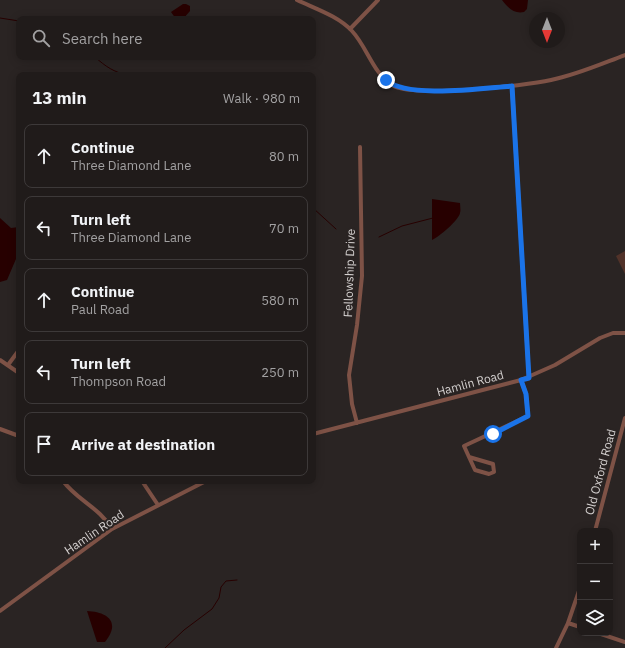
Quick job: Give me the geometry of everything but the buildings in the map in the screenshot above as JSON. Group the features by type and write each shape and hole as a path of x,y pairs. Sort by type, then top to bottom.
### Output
{"street":[{"path":"297,0 330,16 350,29 386,80 400,88 447,90 512,86 569,76 625,55"},
{"path":"350,29 378,0"},
{"path":"512,86 529,378"},
{"name":"Fellowship Drive","path":"358,423 352,404 349,375 357,325 362,276 360,147"},
{"name":"Hamlin Road","path":"316,433 529,378 555,365 600,338 613,333 625,333"},
{"path":"8,364 16,354"},
{"path":"0,360 16,371"},
{"path":"469,457 493,464 494,472 489,474 475,470 469,457 464,446 528,416 526,394 521,380"},
{"name":"Old Oxford Road","path":"596,528 625,418"},
{"path":"0,429 16,435"},
{"path":"65,484 72,493 101,514 112,529"},
{"path":"144,484 158,505"},
{"name":"Hamlin Road","path":"0,611 112,529 200,484"},
{"path":"556,648 568,622 577,596"},
{"path":"568,622 577,626"},
{"path":"607,636 625,642"}],"shaded area":[{"path":"502,0 528,0 527,9 524,12 514,11"},
{"path":"183,4 190,6 190,11 186,16 174,16 171,12"},
{"path":"432,199 460,203 460,212 453,224 432,240"},
{"path":"0,218 11,228 16,227 16,259 7,280 0,282"},
{"path":"625,251 625,274 616,256"},
{"path":"87,611 101,613 110,619 112,629 105,642 97,642"}],"waterway":[{"path":"0,18 16,21"},
{"path":"98,60 110,69 118,72"},
{"path":"316,211 336,229"},
{"path":"379,237 402,226 433,218"},
{"path":"165,648 184,630 212,609 219,598 221,587 226,581 237,580"}],"route":[{"path":"386,80 395,86 408,90 454,90 512,86 529,378 521,380 526,394 528,416 493,434"}]}
